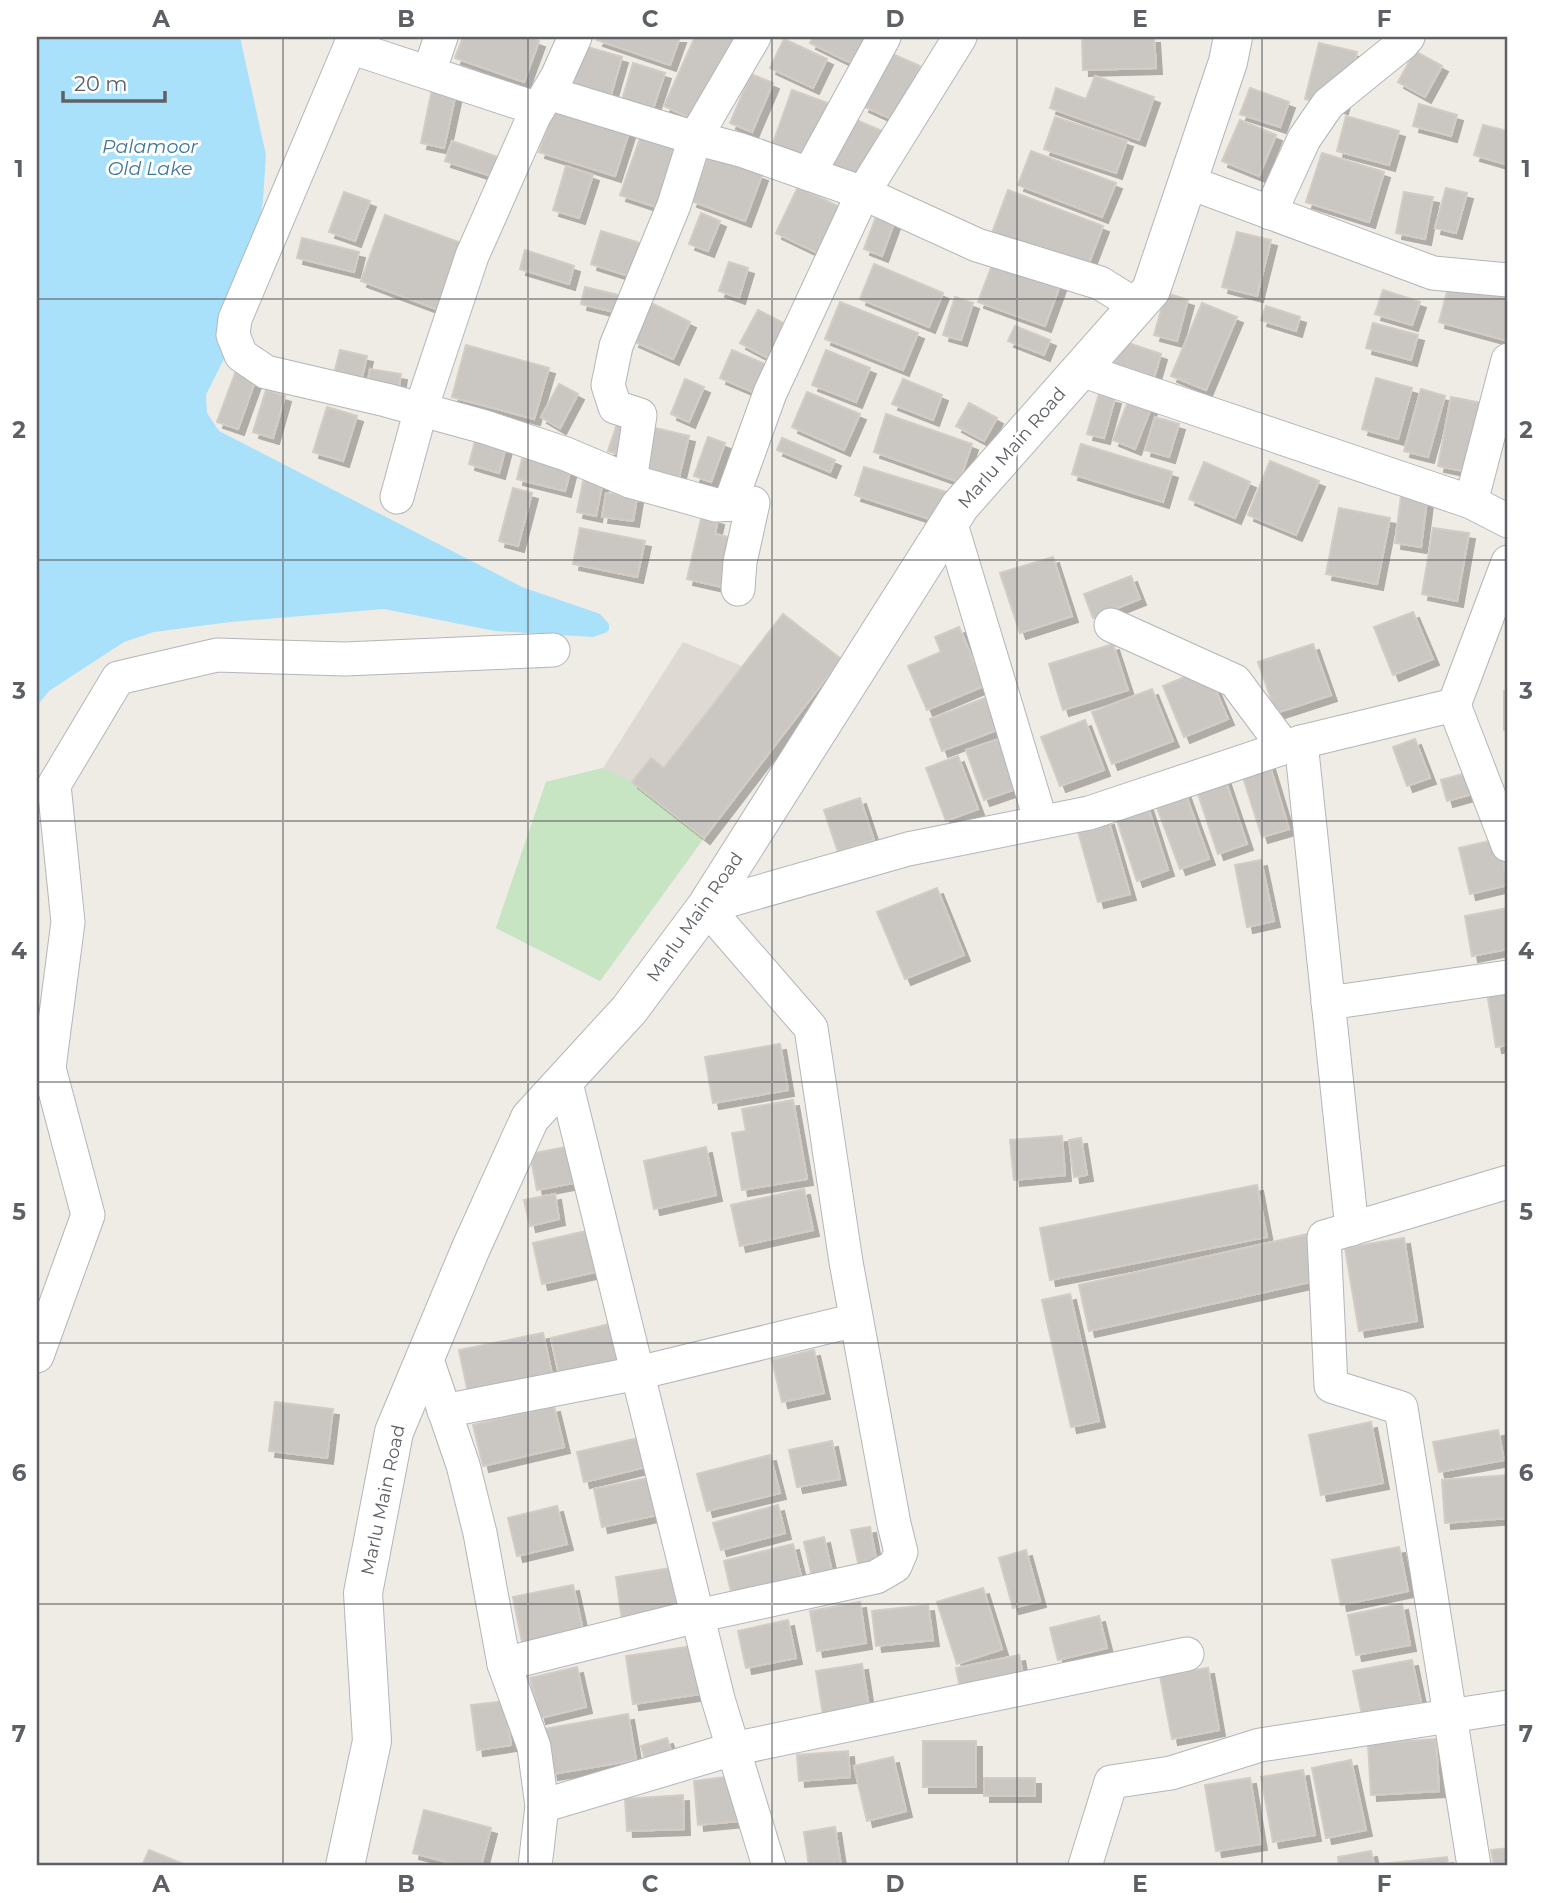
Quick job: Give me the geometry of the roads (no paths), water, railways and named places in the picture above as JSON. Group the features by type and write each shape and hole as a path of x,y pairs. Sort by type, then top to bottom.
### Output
{"street":[{"path":"429,72 440,37"},
{"path":"397,497 421,409 472,256 575,37"},
{"path":"630,481 640,415 615,407 608,385 616,346 674,205 695,138 754,37"},
{"path":"809,174 884,37"},
{"path":"730,504 770,393 863,192 960,37"},
{"name":"Marlu Main Road","path":"345,1866 372,1741 363,1593 394,1432 471,1248 530,1118 629,1010 706,907 960,506 1151,290 1228,62 1233,37"},
{"path":"1270,213 1304,139 1328,104 1408,37"},
{"path":"738,589 740,562 753,503 716,505 630,481 566,454 421,409 265,372 241,355 233,335 235,319 352,42 429,72 741,150 863,192 977,245 1100,283 1137,306"},
{"path":"1188,182 1433,273 1508,280"},
{"path":"1471,502 1508,360"},
{"path":"1081,370 1471,502 1508,521"},
{"path":"950,521 1041,822"},
{"path":"1508,562 1454,705 1508,845"},
{"path":"1111,625 1235,681 1293,744 1328,1003 1352,1229"},
{"path":"37,1356 88,1215 48,1068 68,922 54,785 118,678 217,655 345,659 553,650"},
{"path":"504,1664 697,1616 876,1577 895,1566 901,1552 856,1320 811,1028 706,907 908,849 1089,813 1293,744 1454,705"},
{"path":"1328,1003 1508,977"},
{"path":"565,1079 697,1616 733,1749 769,1866"},
{"path":"1474,1866 1401,1408 1331,1386 1324,1237 1508,1182"},
{"path":"444,1410 638,1373 856,1320"},
{"path":"426,1356 463,1465 480,1533 504,1664 534,1747 542,1806 535,1866"},
{"path":"542,1806 733,1749 1187,1654"},
{"path":"1085,1866 1111,1782 1171,1773 1260,1745 1508,1707"}],"water":[{"name":"Palamoor Old Lake","path":"37,37 240,37 266,155 263,200 253,268 232,343 206,395 207,413 219,431 522,587 600,614 609,624 609,630 593,637 495,631 384,609 230,622 154,632 124,642 49,691 37,706"}]}
